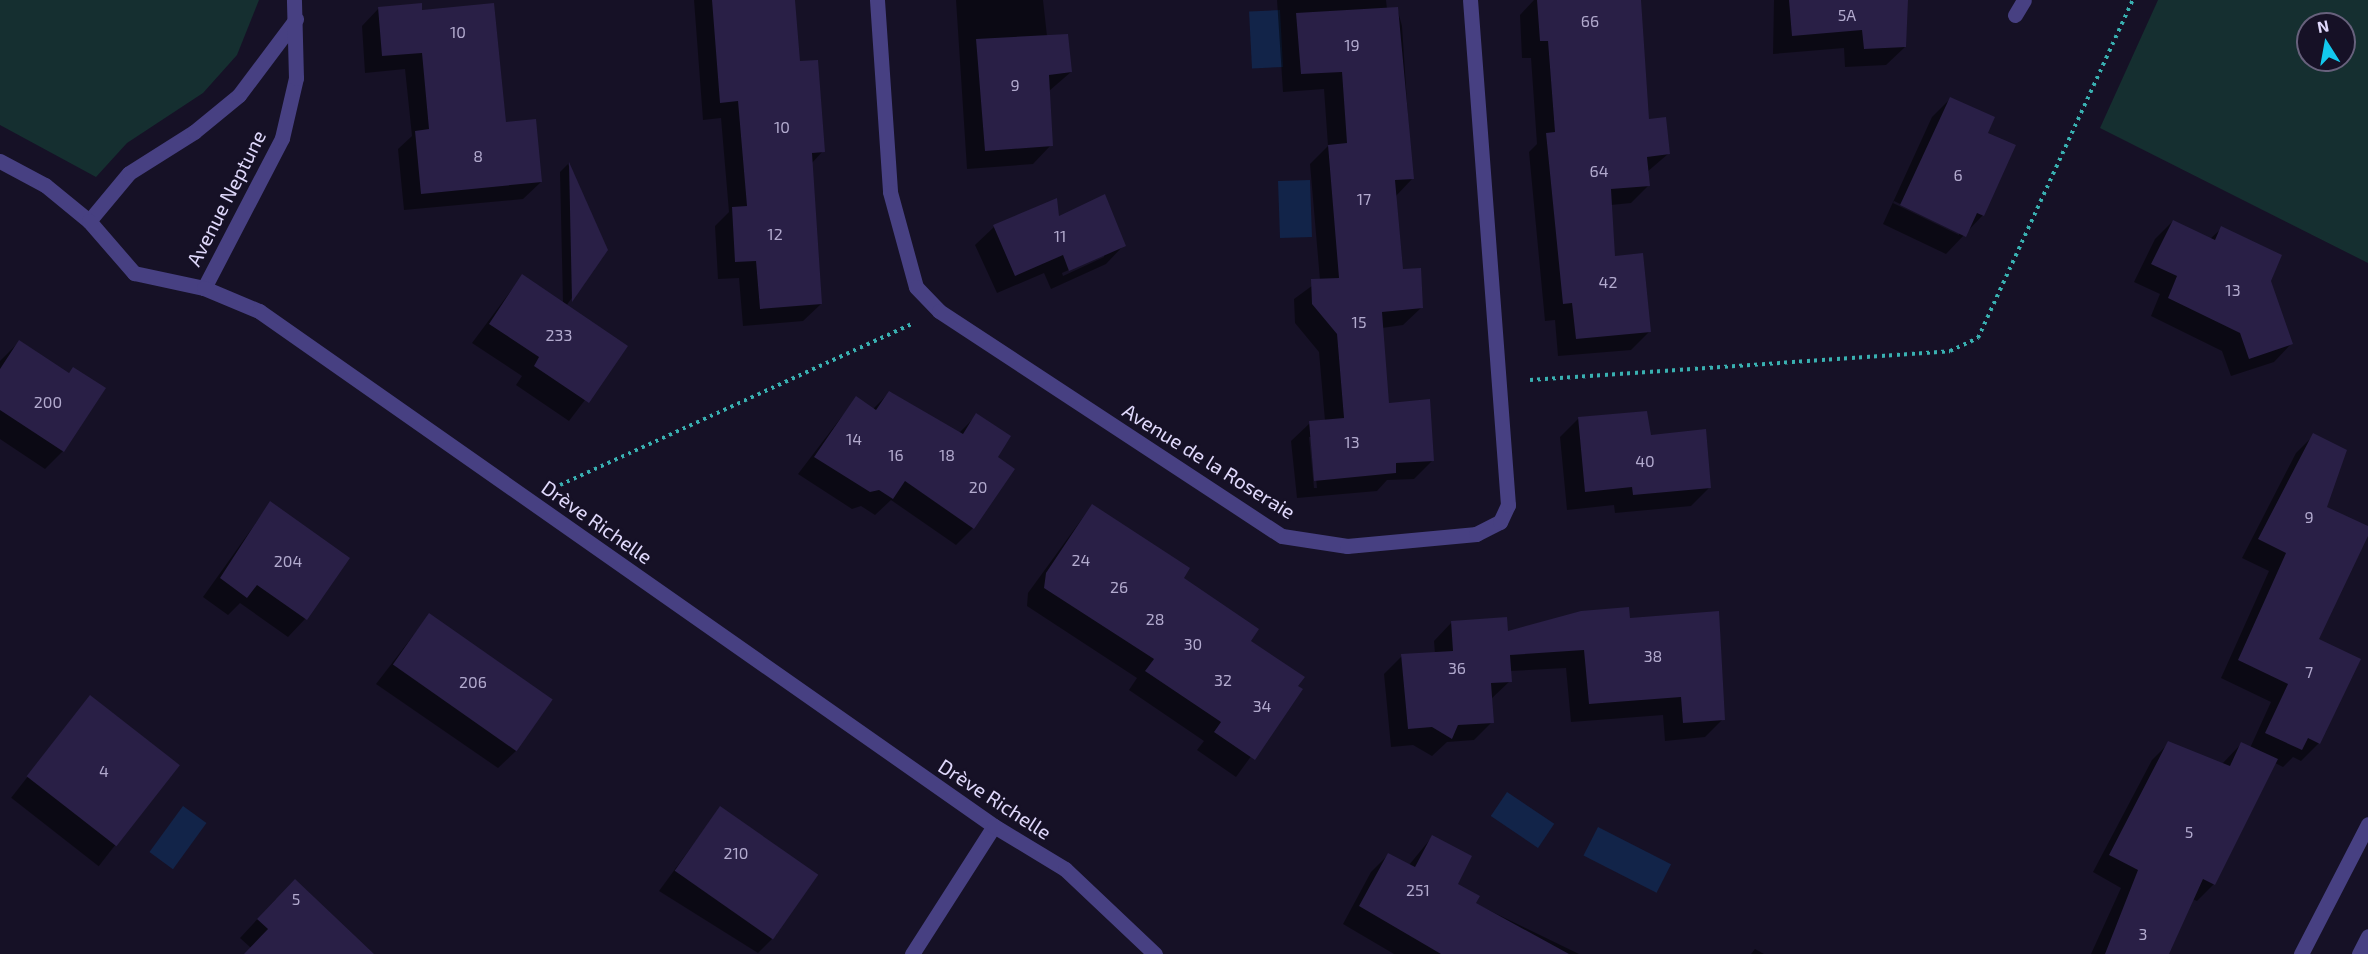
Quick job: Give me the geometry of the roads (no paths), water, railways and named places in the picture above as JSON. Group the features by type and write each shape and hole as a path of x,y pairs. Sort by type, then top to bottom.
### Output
{"street":[{"name":"Avenue Neptune","path":"204,288 282,138 296,78 294,0"},
{"name":"Avenue de la Roseraie","path":"877,0 890,192 903,256 916,287 939,312 1282,536 1347,546 1476,534 1500,522 1508,505 1501,382 1470,0"},
{"path":"2015,15 2024,0"},
{"path":"89,221 129,173 194,132 239,94 296,19"},
{"name":"Drève Richelle","path":"0,161 45,185 89,221 134,273 204,288 259,311 994,826 1065,869 1155,954"},
{"path":"2301,954 2368,824"},
{"path":"912,954 994,826"},
{"path":"2359,954 2368,936"}],"water":[{"path":"1280,10 1283,67 1252,69 1249,12"},
{"path":"1310,180 1312,237 1280,238 1278,181"},
{"path":"1507,792 1554,824 1538,848 1491,816"},
{"path":"183,806 206,823 173,869 149,852"},
{"path":"1598,827 1671,864 1657,893 1583,856"}]}
